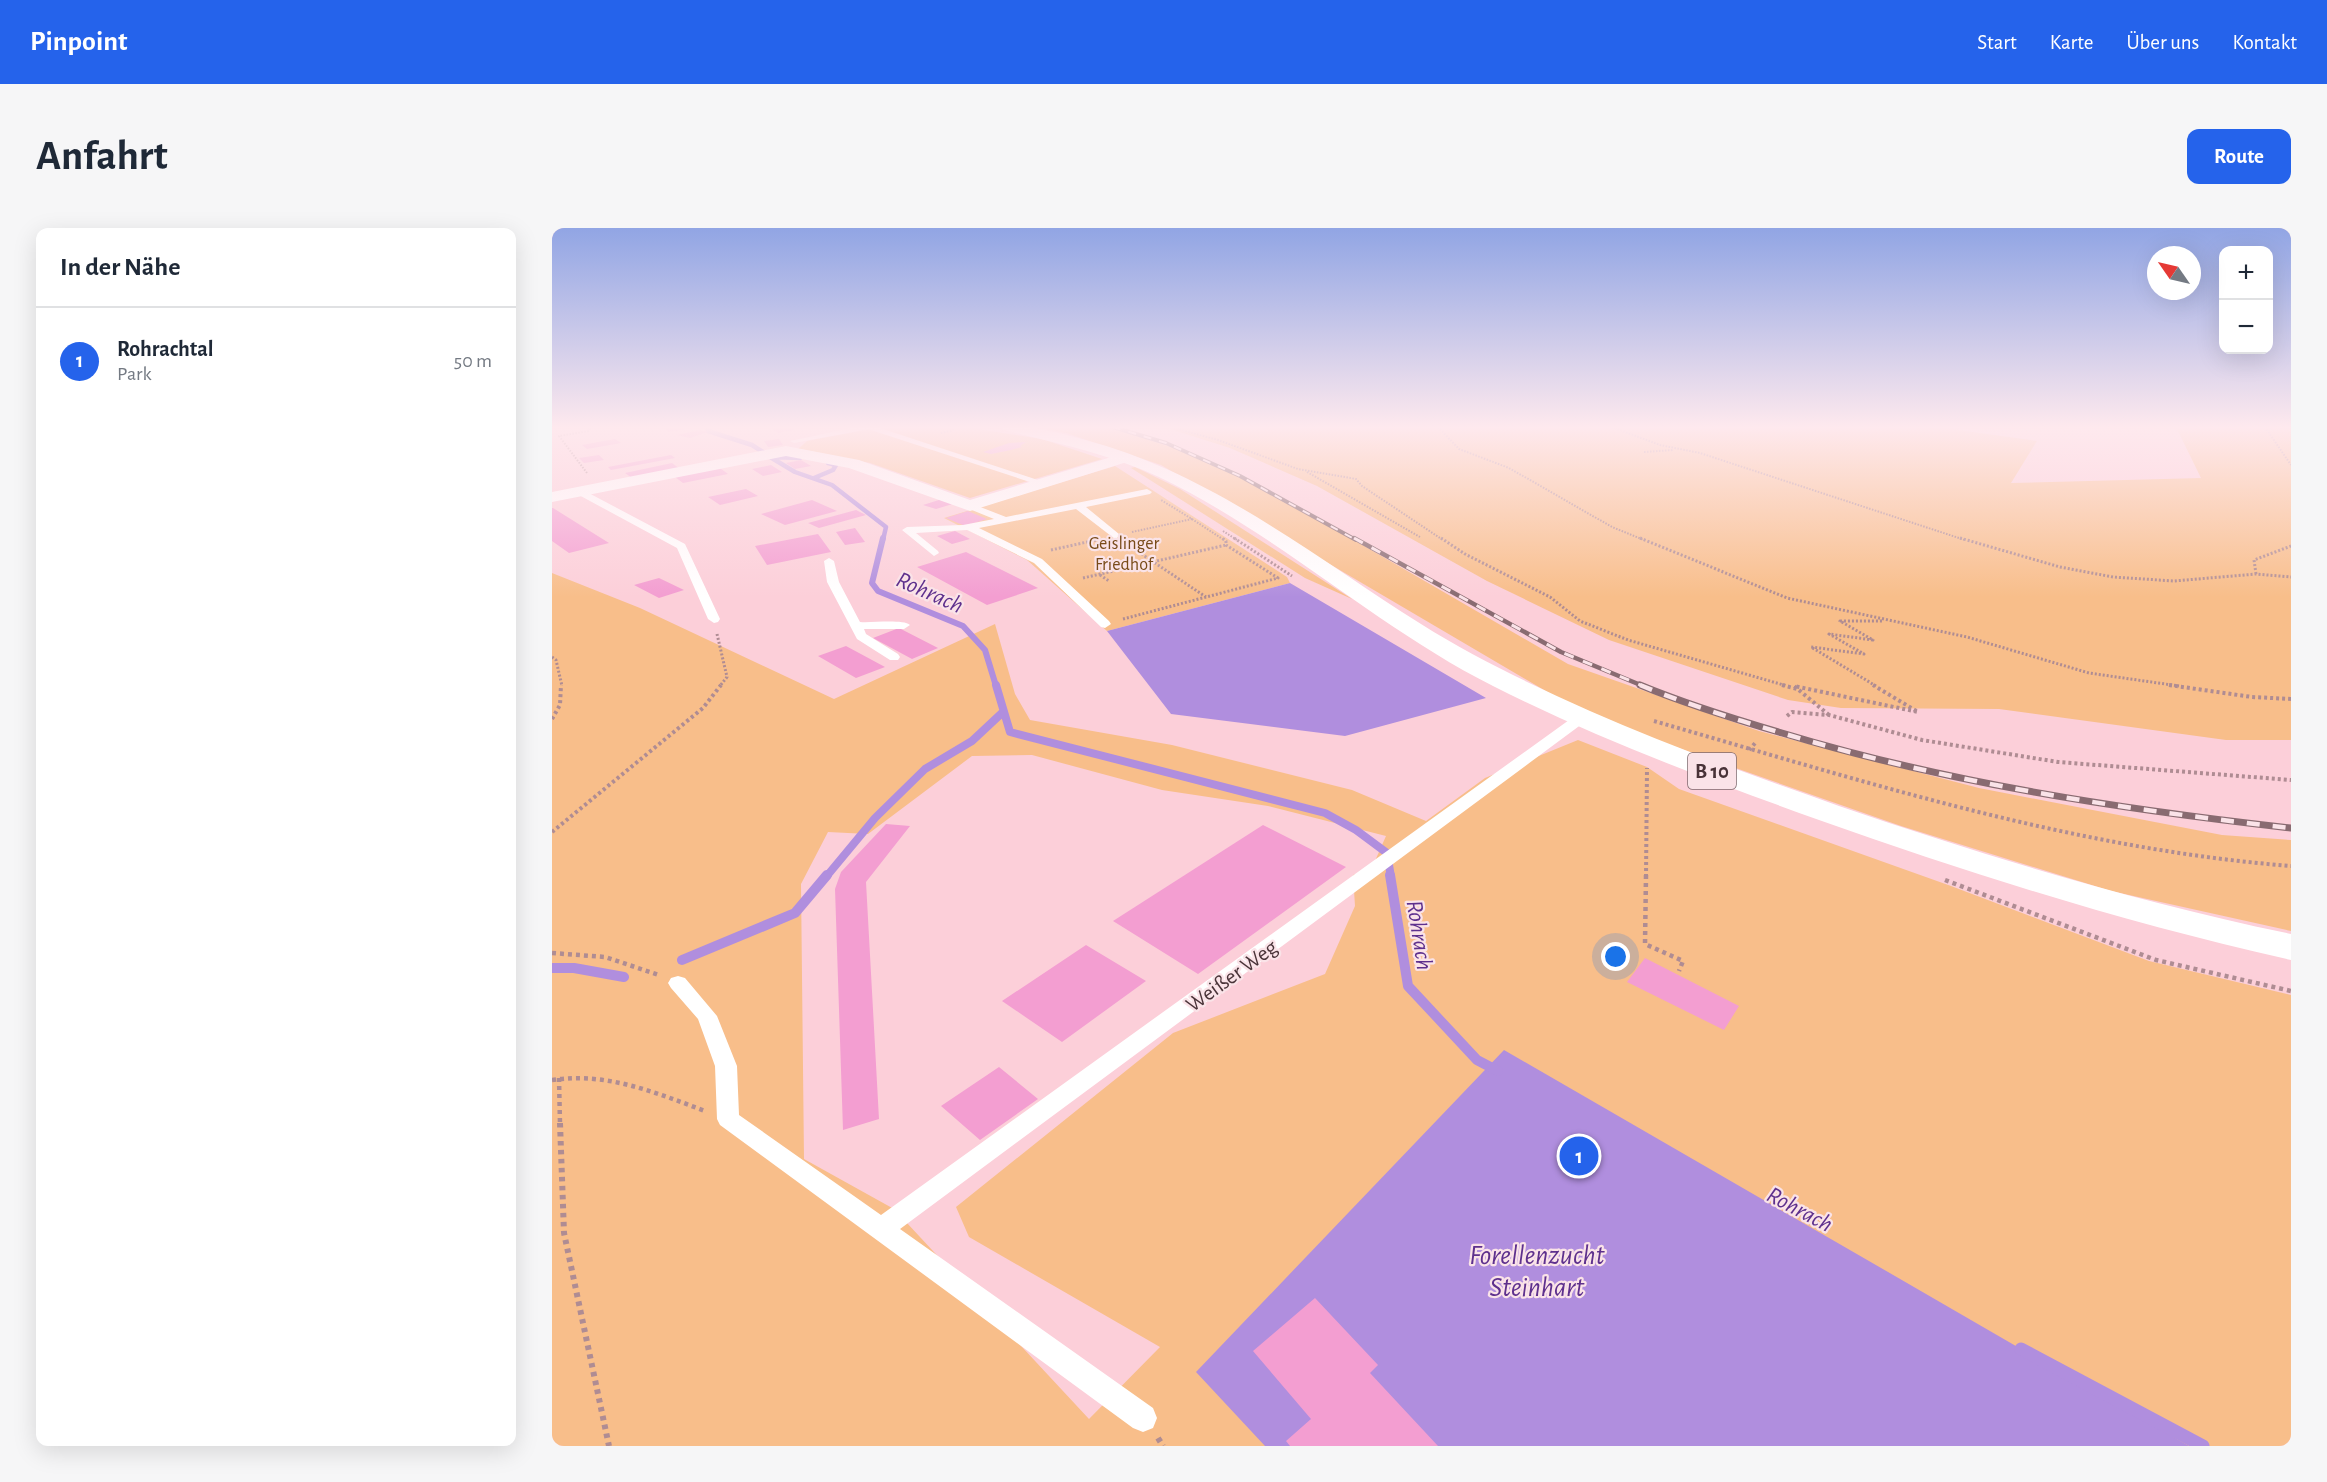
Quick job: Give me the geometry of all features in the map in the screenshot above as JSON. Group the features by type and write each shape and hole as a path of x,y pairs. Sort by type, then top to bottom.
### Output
{"main road":[{"name":"B 10","path":"1185,484 1443,648 1496,677 1581,718 1682,760 1922,845 2140,911 2291,947"}],"street":[{"path":"552,497 617,484"},
{"path":"908,484 970,506 1039,484"}],"lane":[{"path":"580,492 681,546 714,619"},
{"path":"934,553 907,530 969,526 1147,492"},
{"path":"970,506 1006,520"},
{"path":"1078,506 1102,523 1115,536"},
{"path":"969,526 1029,555 1105,624"},
{"path":"829,561 833,582 861,636 894,657"},
{"path":"856,625 879,627 904,625"},
{"name":"Weißer Weg","path":"880,1230 1581,718"},
{"path":"678,983 708,1017 726,1066 728,1119 1143,1418"}],"path":[{"path":"595,484 598,488"},
{"path":"1326,484 1348,494 1420,537"},
{"path":"1362,484 1401,513 1464,554 1550,597 1580,621 1628,640 1797,689 1829,715"},
{"path":"1537,484 1612,527 1787,598 2013,649 2090,673 2252,697 2291,699"},
{"path":"1793,484 1917,525 2060,567 2113,577 2174,582 2256,574 2291,578"},
{"path":"1105,624 1278,578 1226,545 1226,541 1147,492"},
{"path":"1029,555 1192,519"},
{"path":"1115,536 1206,597"},
{"path":"1061,583 1226,545"},
{"path":"2256,574 2254,560 2291,546"},
{"path":"1099,574 1109,581"},
{"path":"552,832 703,708 727,677 714,619"},
{"path":"1797,689 1794,686 1918,712 1811,647 1864,654 1829,634 1873,640 1840,621 1893,621"},
{"path":"552,657 556,660 564,684 558,711 552,719"},
{"path":"1788,716 1792,712 1829,715 1922,740 2058,762 2291,780"},
{"path":"1645,718 1749,750 2058,832 2241,862 2291,866"},
{"path":"1749,750 1757,741"},
{"path":"1637,762 1647,767 1645,944 1683,961 1679,971"},
{"path":"552,953 604,957 643,968 678,983"},
{"path":"609,1446 564,1233 555,1079 598,1077 629,1084 728,1119"}],"green space":[{"path":"930,484 1018,484 970,498"},
{"name":"Geislinger Friedhof","path":"1056,484 1143,484 1287,577 1290,583 1107,631 1027,560 944,518"},
{"path":"1156,484 1169,484 1180,489 1352,599 1305,578"},
{"path":"1193,484 1254,484 1568,664 1759,731 1979,788 2222,835 2291,840 2291,931 2111,891 1901,826 1590,717"},
{"path":"1312,484 2291,484 2291,740 2226,740 1999,709 1841,708 1788,700 1609,640 1487,581"},
{"path":"552,573 640,608 834,699 995,624 1015,694 1030,720 1172,745 1352,790 1426,821 1485,778 1578,740 1647,767 1679,789 1951,886 2149,961 2291,995 2291,1446 552,1446","holes":["1032,755 1162,790 1268,806 1386,836 1371,870 1353,875 1355,906 1325,974 1173,1033 956,1207 969,1237 1160,1347 1089,1419 894,1209 804,1159 801,884 828,832 868,834 972,756"]}],"water":[{"path":"1290,583 1486,698 1345,736 1171,714 1107,631"},
{"name":"Forellenzucht Steinhart","path":"1504,1050 2189,1446 1265,1446 1196,1372"}],"building":[{"path":"746,489 758,496 720,505 708,497"},
{"path":"942,499 956,503 936,509 923,505"},
{"path":"812,500 837,511 785,525 761,514"},
{"path":"552,508 609,543 569,553 552,541"},
{"path":"856,510 866,515 819,528 808,523"},
{"path":"968,511 987,519 965,526 946,518"},
{"path":"855,528 865,542 845,545 836,532"},
{"path":"955,531 970,539 952,544 937,536"},
{"path":"818,534 831,552 767,565 755,546"},
{"path":"966,552 1038,588 987,605 917,567"},
{"path":"659,578 684,590 659,598 634,585"},
{"path":"899,628 938,648 912,659 873,638"},
{"path":"846,646 885,667 856,678 818,656"},
{"path":"886,824 910,826 866,882 879,1119 843,1130 835,889 841,872"},
{"path":"1263,825 1346,867 1198,974 1113,921"},
{"path":"1086,945 1146,981 1062,1042 1002,1001"},
{"path":"1645,958 1739,1006 1724,1030 1627,982"},
{"path":"999,1067 1038,1099 980,1140 941,1106"},
{"path":"1315,1298 1378,1365 1370,1373 1438,1446 1290,1446 1286,1441 1311,1419 1253,1351"}],"waterway":[{"name":"Rohrach","path":"829,484 886,527 883,540"},
{"name":"Rohrach","path":"883,538 872,583 878,591 963,626 985,650 996,686"},
{"name":"Rohrach","path":"996,685 1010,732 1325,813 1356,830 1387,853 1391,877"},
{"path":"826,877 875,818 925,769 972,741 1003,712"},
{"path":"682,960 795,913 827,875"},
{"name":"Rohrach","path":"1390,875 1408,986 1477,1060 1498,1071"},
{"path":"552,968 574,968 624,977"},
{"name":"Rohrach","path":"2021,1349 2203,1446"}],"railway":[{"path":"1254,484 1356,540"},
{"path":"1354,538 1561,652 1643,686"},
{"path":"1640,685 1746,722 1844,751 1907,766 2098,803 2291,828"}],"place":[{"name":"Rohrachtal","path":"1579,1156"}]}
